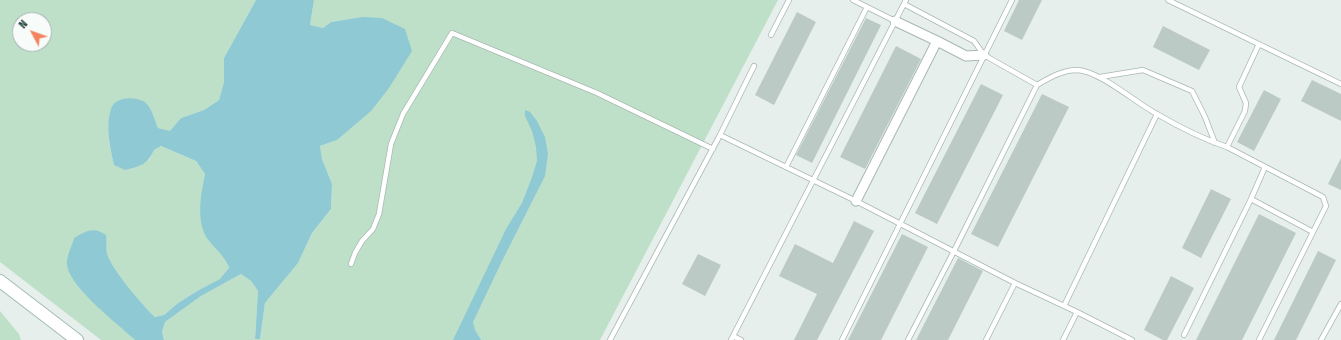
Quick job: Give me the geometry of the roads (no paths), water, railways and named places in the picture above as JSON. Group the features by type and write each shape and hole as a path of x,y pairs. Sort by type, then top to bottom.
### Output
{"street":[{"path":"895,21 966,56 984,55"},
{"path":"856,201 938,41"},
{"path":"0,281 77,340"}],"lane":[{"path":"771,35 789,0"},
{"path":"853,0 895,21"},
{"path":"842,340 1012,0"},
{"path":"1168,0 1341,84"},
{"path":"741,340 732,338 905,2 974,41 984,55 1037,85"},
{"path":"786,167 867,7"},
{"path":"351,264 362,241 373,229 379,214 385,171 391,144 403,114 452,33 597,93 713,149"},
{"path":"1227,147 1245,111 1246,103 1239,87 1259,44"},
{"path":"610,340 713,149 754,66"},
{"path":"908,340 1037,85 1059,73 1077,70 1100,77 1157,114 1214,143 1227,147 1322,197 1326,206 1259,340"},
{"path":"1100,77 1143,70 1192,91 1205,117 1214,143"},
{"path":"1064,306 1157,114"},
{"path":"720,135 856,201 1015,283 1077,312 1131,340"},
{"path":"1184,335 1251,199 1265,167"},
{"path":"1251,199 1313,232"},
{"path":"986,340 1015,283"},
{"path":"1321,340 1341,304"},
{"path":"1063,340 1077,312"}],"water":[{"path":"256,0 314,0 310,25 323,28 331,22 362,17 382,18 405,29 412,51 389,88 371,111 337,140 320,146 322,159 332,184 331,209 312,233 298,263 265,303 260,339 255,339 258,291 251,281 241,274 201,296 165,322 162,332 164,340 135,340 85,295 70,274 67,262 74,238 90,230 102,232 106,235 107,251 111,263 129,288 155,317 164,315 178,303 220,279 229,268 223,257 209,241 202,226 200,208 205,174 196,161 161,146 154,150 146,162 139,166 125,170 114,165 108,130 111,109 116,102 120,100 129,98 139,99 148,106 158,128 170,131 181,118 204,110 219,100 224,82 224,58"},
{"path":"525,110 530,112 537,121 545,137 548,154 545,176 473,322 475,330 481,340 453,340 506,229 522,203 537,161 536,147 532,131 525,116"}]}
